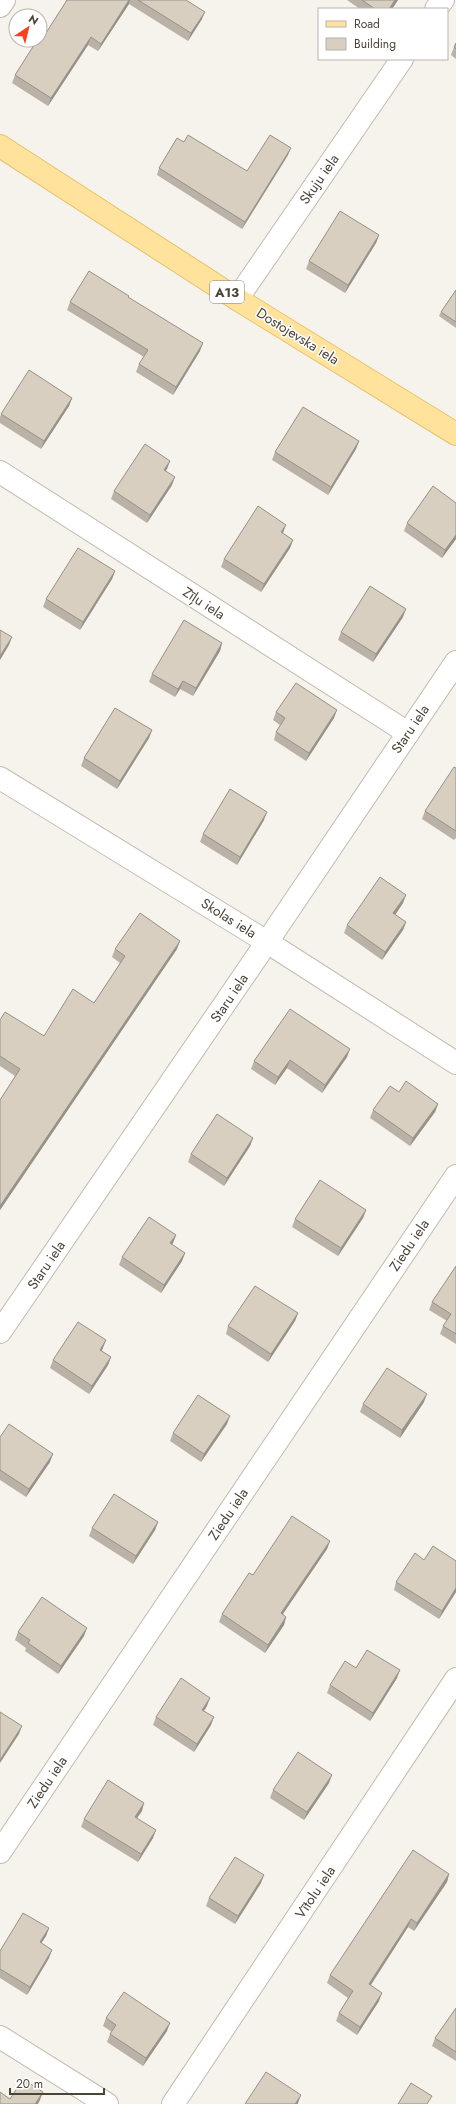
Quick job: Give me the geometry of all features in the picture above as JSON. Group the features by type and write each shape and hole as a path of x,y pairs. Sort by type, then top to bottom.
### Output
{"main road":[{"name":"Dostojevska iela","path":"0,146 237,299 456,434"}],"street":[{"path":"0,6 4,0"},
{"name":"Skuju iela","path":"237,299 401,60"},
{"name":"Zīļu iela","path":"0,472 408,733"},
{"name":"Staru iela","path":"0,1332 267,942 456,662"},
{"name":"Skolas iela","path":"0,778 267,942 456,1063"},
{"name":"Ziedu iela","path":"0,1852 456,1176"},
{"name":"Vītolu iela","path":"173,2104 456,1679"},
{"path":"0,2037 107,2104"}],"building":[{"path":"67,0 129,0 101,44 91,37 51,98 15,75 32,48 48,48 48,30"},
{"path":"138,0 186,0 205,12 191,33"},
{"path":"362,0 395,0 390,8 374,8"},
{"path":"188,135 247,171 270,135 291,148 245,222 159,168 177,138 184,142"},
{"path":"340,211 379,235 348,285 309,261"},
{"path":"89,271 203,343 176,387 139,364 148,350 70,302"},
{"path":"456,290 456,322 441,312"},
{"path":"29,370 72,398 44,441 1,414"},
{"path":"303,407 359,441 331,487 275,452"},
{"path":"145,444 170,461 164,470 175,477 150,515 114,491"},
{"path":"433,486 456,503 456,535 445,550 407,523"},
{"path":"258,506 286,525 281,532 293,540 264,584 224,559"},
{"path":"78,548 115,571 83,622 46,599"},
{"path":"370,586 406,609 376,654 341,632"},
{"path":"184,620 222,643 196,688 183,681 178,689 152,674"},
{"path":"0,630 12,637 0,656"},
{"path":"296,683 337,710 309,753 276,732 285,718 276,712"},
{"path":"115,708 152,730 120,781 84,758"},
{"path":"454,767 456,768 456,831 425,811"},
{"path":"230,789 267,812 240,857 203,834"},
{"path":"380,877 406,895 393,913 406,922 385,952 347,925"},
{"path":"140,913 180,941 0,1206 0,1100 20,1069 0,1056 0,1020 5,1012 44,1036 73,989 94,1003 125,956 115,949"},
{"path":"290,1009 350,1049 325,1085 290,1060 278,1077 254,1061"},
{"path":"406,1081 438,1104 413,1138 373,1110 390,1086 399,1092"},
{"path":"217,1114 253,1138 227,1178 191,1154"},
{"path":"320,1180 366,1210 341,1248 295,1219"},
{"path":"149,1217 176,1235 170,1243 185,1253 164,1285 122,1257"},
{"path":"456,1266 456,1334 443,1326 451,1314 432,1302"},
{"path":"255,1286 298,1313 271,1354 228,1326"},
{"path":"78,1322 106,1340 100,1350 111,1357 92,1386 53,1360"},
{"path":"387,1368 427,1394 402,1430 363,1404"},
{"path":"198,1395 230,1416 204,1454 173,1433"},
{"path":"9,1424 53,1454 29,1489 0,1470 0,1437"},
{"path":"114,1494 158,1522 136,1556 92,1528"},
{"path":"292,1516 330,1541 281,1613 286,1617 268,1645 222,1614 249,1573 253,1575"},
{"path":"433,1546 456,1561 456,1588 442,1611 396,1582 415,1553 424,1560"},
{"path":"42,1597 87,1628 61,1666 28,1643 30,1640 18,1632"},
{"path":"367,1650 400,1670 373,1713 330,1685 345,1661 356,1668"},
{"path":"181,1678 210,1698 202,1710 214,1717 197,1744 156,1717"},
{"path":"0,1712 22,1726 0,1760"},
{"path":"298,1752 332,1775 307,1812 273,1790"},
{"path":"108,1780 144,1803 135,1817 156,1830 141,1854 84,1819"},
{"path":"413,1850 449,1874 417,1923 411,1919 369,1984 382,1993 360,2027 339,2013 353,1991 330,1975"},
{"path":"235,1857 264,1875 238,1916 209,1898"},
{"path":"23,1913 49,1928 40,1942 52,1950 30,1987 0,1969 0,1951"},
{"path":"124,1992 170,2023 146,2058 110,2034 116,2025 106,2018"},
{"path":"456,2008 456,2052 435,2038"},
{"path":"266,2072 301,2095 295,2104 245,2104"},
{"path":"23,2079 43,2092 35,2104 0,2104 0,2092 10,2099"},
{"path":"411,2083 432,2096 427,2104 398,2104"}]}
